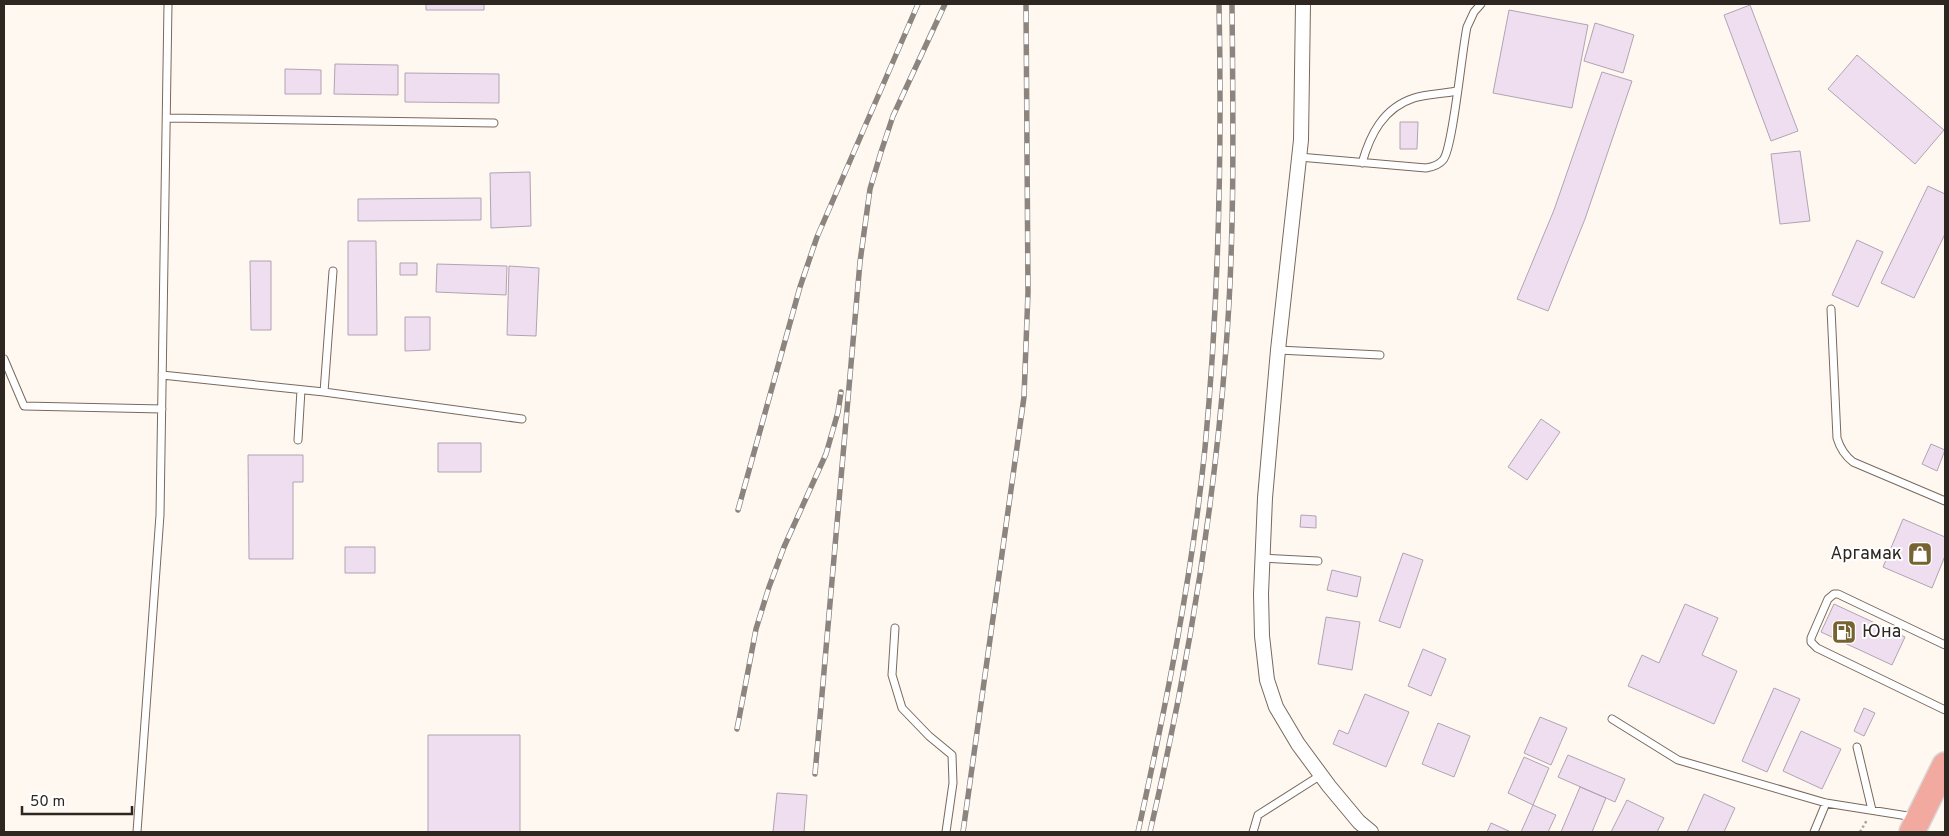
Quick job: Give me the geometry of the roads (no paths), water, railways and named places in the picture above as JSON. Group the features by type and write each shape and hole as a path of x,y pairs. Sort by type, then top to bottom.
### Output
{"highway":[{"path":"1916,825 1945,765"}],"street":[{"path":"1303,4 1301,140 1278,350 1265,498 1262,558 1262,636 1267,680 1276,707 1298,744 1321,776 1359,822 1371,832"}],"lane":[{"path":"137,832 160,515 168,4"},
{"path":"1299,158 1426,168 1432,167 1443,160 1450,141 1467,27 1474,12 1481,4"},
{"path":"1362,163 1374,129 1396,107 1414,98 1456,91"},
{"path":"166,118 494,124"},
{"path":"324,392 333,271"},
{"path":"1831,309 1837,438 1845,456 1853,462 1945,501"},
{"path":"1278,350 1380,355"},
{"path":"4,358 24,406 162,409"},
{"path":"162,375 324,392 522,420"},
{"path":"298,440 301,390"},
{"path":"1262,558 1318,561"},
{"path":"1945,645 1838,594 1834,594 1828,599 1810,638 1816,648 1945,710"},
{"path":"895,628 892,676 902,708 929,736 952,755 953,783 946,832"},
{"path":"1612,719 1678,760 1826,803 1872,810 1916,825"},
{"path":"1856,747 1872,810"},
{"path":"1253,832 1258,815 1321,776"},
{"path":"1814,832 1826,803"}],"railway":[{"path":"738,510 800,287 817,237 918,4"},
{"path":"815,774 860,262 870,189 893,116 945,4"},
{"path":"963,832 1024,397 1028,292 1026,4"},
{"path":"1138,832 1177,641 1193,545 1205,448 1214,337 1218,226 1219,4"},
{"path":"1150,832 1187,652 1206,531 1221,409 1231,262 1232,4"},
{"path":"737,729 756,629 784,547 826,454 838,412 841,392"}],"place":[{"name":"Аргамак","path":"1920,554"},
{"name":"Юна","path":"1844,632"}]}
